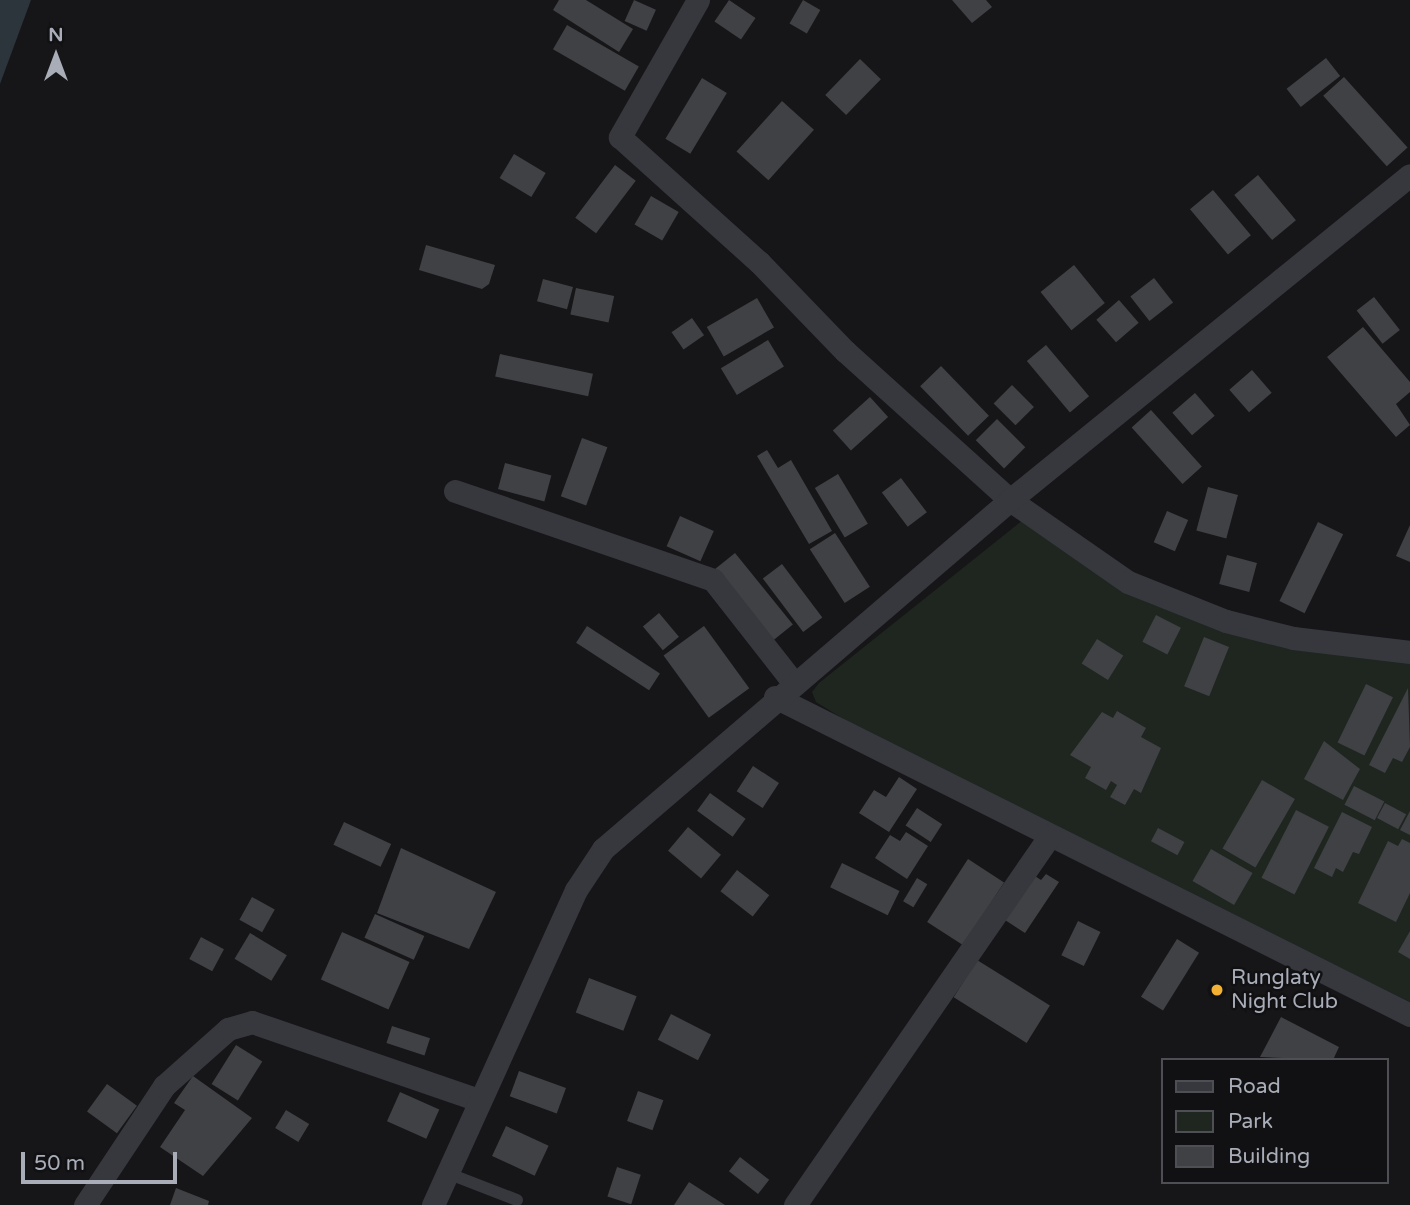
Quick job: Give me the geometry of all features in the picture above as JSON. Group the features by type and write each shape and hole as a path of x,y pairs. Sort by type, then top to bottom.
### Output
{"street":[{"path":"698,0 623,125 626,147 694,200 845,351 1010,500 1098,565 1169,601 1293,638 1410,653"},
{"path":"433,1205 576,890 603,849 775,697 1010,500 1410,175"},
{"path":"455,491 703,574 728,595 793,682"},
{"path":"775,697 1410,1015"},
{"path":"794,1205 1050,836"},
{"path":"85,1205 164,1086 228,1029 252,1022 479,1100"}],"lane":[{"path":"447,1173 517,1200"}],"green space":[{"path":"1023,520 1149,603 1245,637 1410,660 1410,1002 892,749 816,702 812,692 819,683"}],"shaded area":[{"path":"0,0 31,0 0,84"}],"building":[{"path":"559,0 586,0 633,29 619,52 553,10"},
{"path":"634,0 656,10 647,31 625,21"},
{"path":"729,0 756,18 741,39 714,22"},
{"path":"803,0 820,10 807,33 790,23"},
{"path":"952,0 986,0 992,7 972,23"},
{"path":"567,25 639,66 625,91 553,49"},
{"path":"1326,58 1340,76 1301,107 1287,89"},
{"path":"860,59 881,79 846,115 825,95"},
{"path":"1344,77 1408,148 1387,166 1323,96"},
{"path":"702,78 727,93 690,154 665,139"},
{"path":"782,101 814,130 768,180 736,152"},
{"path":"514,154 546,173 531,197 500,178"},
{"path":"615,165 636,181 596,233 575,218"},
{"path":"1258,175 1296,220 1272,240 1234,195"},
{"path":"1213,190 1251,235 1228,254 1190,209"},
{"path":"651,196 679,212 662,241 634,225"},
{"path":"426,245 495,265 489,284 482,289 419,270"},
{"path":"1074,265 1105,303 1071,330 1041,292"},
{"path":"1154,278 1173,302 1149,321 1130,296"},
{"path":"543,279 573,287 567,309 537,301"},
{"path":"576,288 614,296 609,323 570,314"},
{"path":"1374,297 1400,330 1383,344 1357,311"},
{"path":"757,298 774,327 724,356 707,327"},
{"path":"1119,300 1139,323 1116,342 1096,320"},
{"path":"692,318 704,335 684,350 672,332"},
{"path":"1363,327 1410,382 1410,392 1396,404 1410,425 1396,437 1327,357"},
{"path":"768,340 784,367 737,395 721,368"},
{"path":"1046,345 1089,396 1070,412 1027,361"},
{"path":"500,354 593,374 588,396 495,376"},
{"path":"941,366 989,416 968,436 920,386"},
{"path":"1252,370 1272,393 1249,412 1229,390"},
{"path":"1012,385 1034,407 1016,425 994,403"},
{"path":"1195,393 1215,416 1192,435 1172,413"},
{"path":"870,397 888,417 851,451 833,430"},
{"path":"1151,410 1202,466 1183,484 1132,427"},
{"path":"997,419 1025,447 1004,468 976,440"},
{"path":"582,438 607,447 586,505 561,496"},
{"path":"767,450 778,468 791,460 832,531 809,544 757,456"},
{"path":"505,463 551,475 544,502 498,489"},
{"path":"838,474 868,524 845,538 815,488"},
{"path":"901,478 927,512 908,527 882,492"},
{"path":"1208,487 1238,495 1226,538 1196,530"},
{"path":"1167,511 1188,520 1175,551 1154,542"},
{"path":"680,516 714,531 700,561 667,546"},
{"path":"1318,522 1343,534 1305,613 1279,601"},
{"path":"1410,525 1410,562 1396,556"},
{"path":"835,533 870,587 845,603 810,549"},
{"path":"735,553 793,624 773,641 715,569"},
{"path":"1227,555 1257,563 1249,592 1219,584"},
{"path":"782,564 822,618 803,632 763,578"},
{"path":"659,613 679,637 663,650 643,626"},
{"path":"1156,615 1181,628 1167,654 1142,642"},
{"path":"587,626 660,673 649,690 576,643"},
{"path":"704,626 749,688 709,718 664,655"},
{"path":"1204,637 1229,647 1209,696 1184,686"},
{"path":"1097,639 1123,655 1108,680 1082,664"},
{"path":"1366,684 1393,697 1364,756 1338,742"},
{"path":"1408,688 1410,747 1402,762 1393,758 1385,773 1369,765"},
{"path":"1117,711 1146,728 1141,737 1161,748 1141,793 1134,789 1125,805 1110,797 1117,785 1111,781 1106,790 1085,778 1091,767 1070,755 1102,712 1113,718"},
{"path":"1324,741 1360,769 1343,800 1304,779"},
{"path":"753,766 779,783 763,808 737,791"},
{"path":"899,777 917,789 889,832 859,813 874,790 886,797"},
{"path":"1262,780 1295,799 1255,867 1222,848"},
{"path":"1354,786 1384,801 1375,820 1344,805"},
{"path":"710,793 746,819 733,837 697,811"},
{"path":"1385,803 1406,814 1398,829 1377,818"},
{"path":"917,808 942,824 931,842 906,826"},
{"path":"1296,810 1329,827 1294,895 1261,878"},
{"path":"1410,811 1410,835 1400,830"},
{"path":"1342,812 1372,827 1359,854 1353,852 1343,872 1336,868 1332,877 1314,868"},
{"path":"344,822 391,844 381,867 333,845"},
{"path":"688,827 721,855 701,878 668,851"},
{"path":"1158,828 1184,842 1177,855 1151,841"},
{"path":"906,832 928,846 907,879 875,858 890,835 900,841"},
{"path":"1402,839 1410,843 1410,893 1396,922 1358,903 1388,841 1398,846"},
{"path":"401,848 496,892 469,949 377,913"},
{"path":"1211,849 1253,873 1234,905 1192,881"},
{"path":"968,859 1004,882 963,945 927,922"},
{"path":"842,863 900,891 888,915 830,887"},
{"path":"737,870 769,895 753,917 720,891"},
{"path":"1046,874 1059,882 1025,933 1005,920 1035,876 1041,880"},
{"path":"917,878 927,884 913,907 903,901"},
{"path":"252,897 275,910 262,932 239,920"},
{"path":"375,914 424,936 414,960 364,938"},
{"path":"1078,921 1100,932 1084,966 1061,955"},
{"path":"1410,931 1410,959 1398,952"},
{"path":"342,932 410,962 388,1010 321,980"},
{"path":"250,933 287,955 271,981 235,959"},
{"path":"201,937 224,949 212,971 189,959"},
{"path":"1177,939 1199,953 1163,1010 1141,997"},
{"path":"977,960 1050,1006 1027,1043 954,997"},
{"path":"589,978 637,996 623,1031 576,1013"},
{"path":"671,1014 711,1034 698,1060 658,1040"},
{"path":"1281,1017 1339,1047 1334,1058 1260,1057"},
{"path":"392,1026 430,1038 424,1055 386,1043"},
{"path":"236,1045 262,1061 238,1100 212,1084"},
{"path":"519,1071 566,1088 557,1113 510,1096"},
{"path":"193,1076 252,1118 203,1176 160,1147 185,1110 174,1103"},
{"path":"107,1084 137,1106 117,1133 87,1112"},
{"path":"638,1091 663,1100 652,1130 627,1121"},
{"path":"400,1092 439,1109 426,1139 387,1121"},
{"path":"286,1110 309,1124 298,1142 275,1128"},
{"path":"506,1126 549,1146 535,1176 492,1156"},
{"path":"740,1157 769,1180 758,1194 729,1171"},
{"path":"617,1167 641,1175 631,1204 607,1196"},
{"path":"689,1182 725,1205 674,1205"},
{"path":"176,1188 209,1201 208,1205 170,1205"}],"place":[{"name":"Runglaty Night Club","path":"1217,990"}]}
